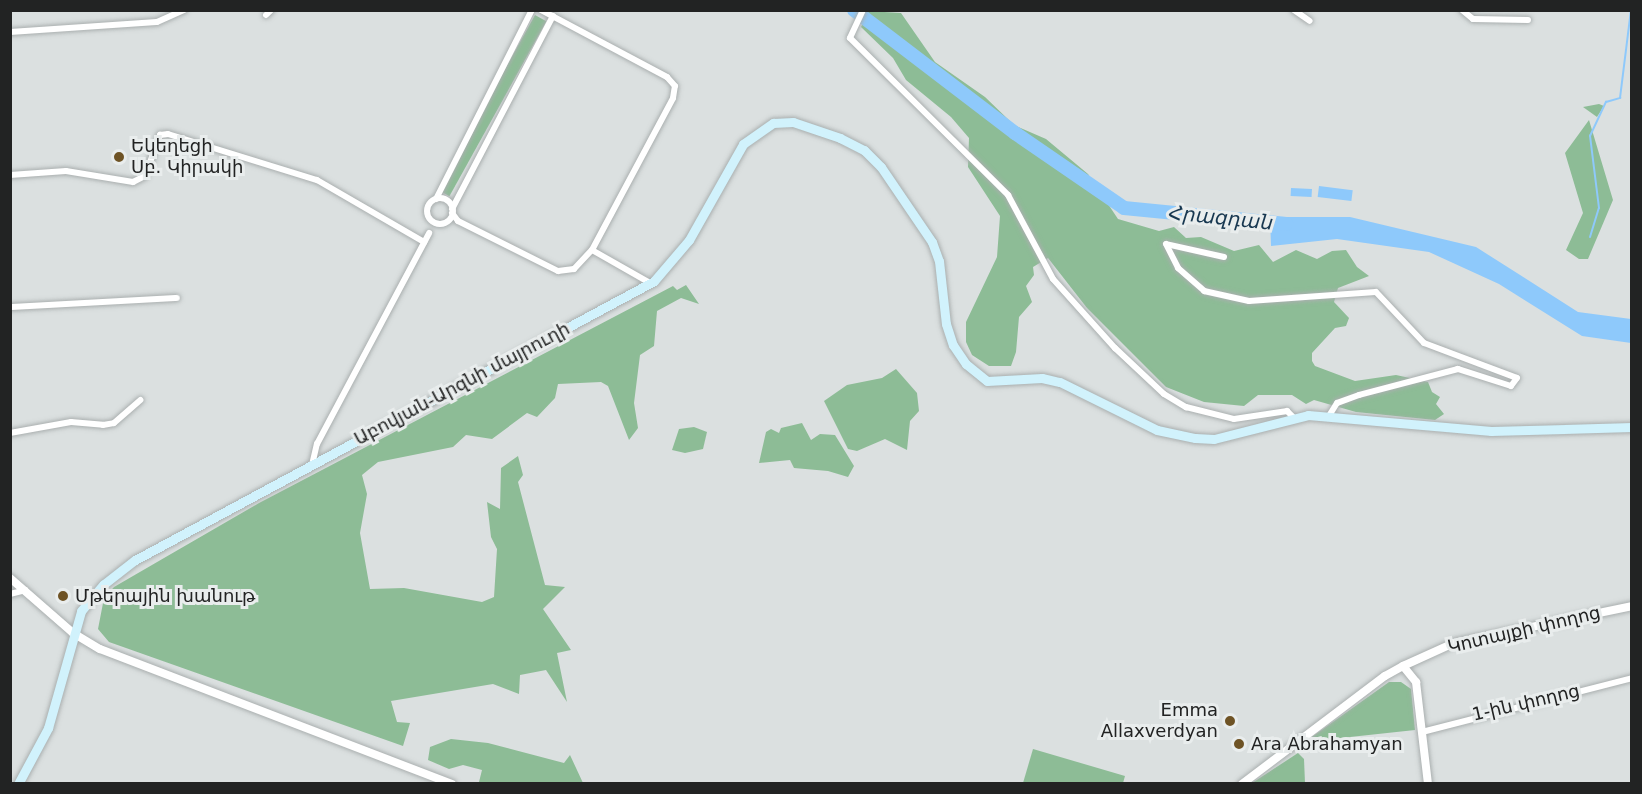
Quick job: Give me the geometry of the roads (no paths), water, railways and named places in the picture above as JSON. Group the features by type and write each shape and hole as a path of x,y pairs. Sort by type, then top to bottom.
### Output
{"main road":[{"name":"Աբովյան-Արզնի մայրուղի","path":"18,783 48,728 81,611 104,584 135,560 650,283 689,240 744,144 773,123 793,122 864,150 881,167 932,242 939,261 946,324 953,345 971,369 987,381 1042,378 1060,382 1157,430 1195,438 1214,439 1293,417 1329,416 1491,431 1632,427"}],"street":[{"path":"10,32 157,22 184,10"},
{"path":"532,10 436,199 428,205 428,216 435,223 458,221 558,271 574,269 592,249 673,98 675,86 667,76 541,10"},
{"path":"864,10 850,38 1008,195 1053,279 1115,348 1164,394 1210,415 1234,419 1287,411 1293,417"},
{"path":"1294,10 1310,21"},
{"path":"1462,10 1473,19 1528,20"},
{"path":"448,221 553,16"},
{"path":"10,175 66,171 133,182 145,176 160,135 168,134 317,180 424,242"},
{"path":"436,199 447,201 458,221"},
{"path":"311,465 317,444 429,233"},
{"path":"1224,258 1166,244 1178,268 1204,291 1249,301 1376,292 1391,313 1424,343 1517,378 1511,386 1458,369 1337,403 1329,416"},
{"path":"592,249 650,283"},
{"path":"10,307 177,298"},
{"path":"10,433 71,422 103,426 114,423 140,400"},
{"path":"10,578 73,633 100,649 452,783"},
{"path":"10,594 26,590"},
{"name":"Կոտայքի փողոց","path":"1242,783 1403,666 1454,643 1632,606"},
{"path":"1403,666 1416,682 1428,783"},
{"name":"1-ին փողոց","path":"1422,732 1632,678"}],"water":[{"path":"1319,186 1353,190 1351,201 1318,197"},
{"path":"1291,188 1312,189 1312,197 1291,196"},
{"path":"1270,217 1350,217 1476,247 1578,312 1631,319 1631,343 1582,336 1499,284 1429,252 1337,239 1271,246"}],"waterway":[{"name":"Հրազդան","path":"854,10 1015,133 1124,208 1286,224"},
{"path":"1590,237 1599,208 1590,136 1606,102 1620,98 1631,10"}],"place":[{"name":"Եկեղեցի Սբ. Կիրակի","path":"119,157"},
{"name":"Մթերային խանութ","path":"63,596"},
{"name":"Emma Allaxverdyan","path":"1230,721"},
{"name":"Ara Abrahamyan","path":"1239,744"}]}
